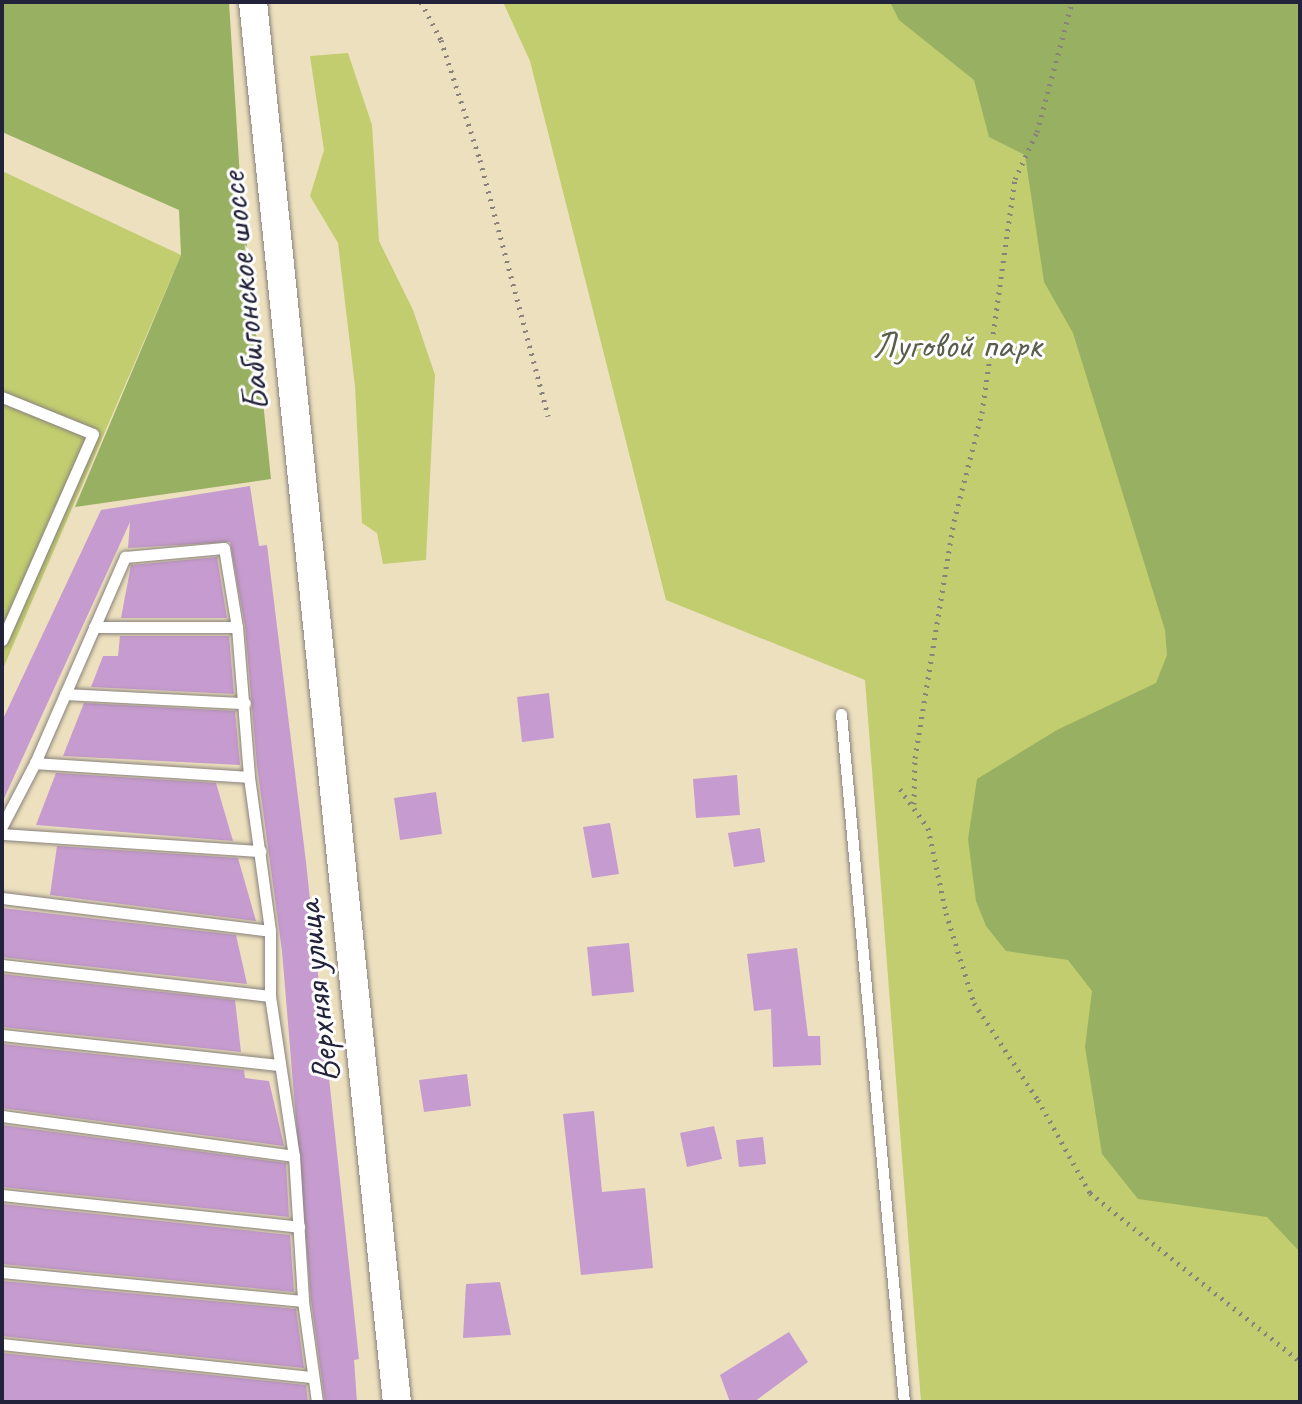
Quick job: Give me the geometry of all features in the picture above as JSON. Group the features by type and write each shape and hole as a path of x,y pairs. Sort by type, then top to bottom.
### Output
{"street":[{"name":"Бабигонское шоссе","path":"253,2 312,574"},
{"name":"Верхняя улица","path":"312,574 397,1402"}],"lane":[{"path":"2,397 93,434 2,640"},
{"path":"2,826 35,763 125,557 224,548 237,627 249,777 270,931 270,996 294,1156 303,1301 317,1402"},
{"path":"94,627 237,627"},
{"path":"65,694 245,703"},
{"path":"841,714 904,1402"},
{"path":"35,763 249,777"},
{"path":"2,834 260,851"},
{"path":"2,898 270,931"},
{"path":"2,965 270,996"},
{"path":"2,1035 278,1065"},
{"path":"2,1116 294,1156"},
{"path":"2,1195 299,1227"},
{"path":"2,1272 303,1301"},
{"path":"2,1344 312,1377"}],"path":[{"path":"421,2 441,40 480,160 548,416"},
{"path":"914,804 915,758 954,521 982,413 1015,179 1037,132 1072,2"},
{"path":"900,789 914,804 928,828 946,913 974,1003 1038,1100 1090,1193 1300,1361"}],"green space":[{"path":"2,2 229,2 240,178 271,479 75,507 181,255 179,210 2,132"},
{"name":"Луговой парк","path":"503,2 1300,2 1300,1402 921,1402 865,680 666,600 530,61"},
{"path":"890,2 1300,2 1300,1252 1267,1217 1138,1199 1102,1154 1085,1047 1092,991 1068,960 1006,951 986,926 976,901 968,839 977,779 1057,730 1156,683 1167,655 1165,630 1073,333 1044,282 1025,155 989,137 974,80 899,20"},
{"path":"348,53 372,125 379,241 413,310 435,375 426,560 383,564 377,533 362,523 355,386 338,243 310,196 324,150 310,56"},
{"path":"2,171 181,255 2,671"}],"building":[{"path":"250,486 259,546 267,545 306,862 359,1359 354,1360 357,1402 325,1402 311,1300 282,951 257,766 245,626 230,542 128,548 130,522 2,803 2,721 101,510"},
{"path":"217,557 227,618 121,618 131,565"},
{"path":"120,636 229,636 234,694 91,687 103,656 118,656"},
{"path":"549,693 554,738 522,742 517,697"},
{"path":"84,703 235,711 240,765 63,756"},
{"path":"56,773 216,783 233,841 36,825"},
{"path":"737,775 740,815 696,818 693,779"},
{"path":"436,792 442,834 400,840 394,798"},
{"path":"610,823 619,874 592,878 583,827"},
{"path":"760,828 765,862 734,867 728,833"},
{"path":"57,846 238,858 256,921 50,895"},
{"path":"2,908 236,935 247,984 2,957"},
{"path":"629,943 634,992 592,996 587,947"},
{"path":"797,948 808,1036 820,1036 821,1065 773,1067 771,1009 754,1011 747,954"},
{"path":"2,974 235,1000 241,1052 2,1027"},
{"path":"2,1044 244,1070 245,1078 269,1081 284,1146 2,1108"},
{"path":"467,1074 471,1106 424,1112 419,1080"},
{"path":"594,1111 602,1192 645,1188 653,1268 581,1275 563,1114"},
{"path":"2,1125 286,1163 289,1217 2,1187"},
{"path":"714,1126 722,1159 687,1167 680,1133"},
{"path":"763,1137 766,1164 739,1167 736,1140"},
{"path":"2,1204 290,1235 294,1292 2,1264"},
{"path":"2,1281 296,1309 304,1368 2,1336"},
{"path":"500,1282 511,1335 463,1338 466,1284"},
{"path":"789,1332 808,1362 754,1402 730,1402 720,1375"},
{"path":"2,1353 306,1385 308,1402 2,1402"}]}
